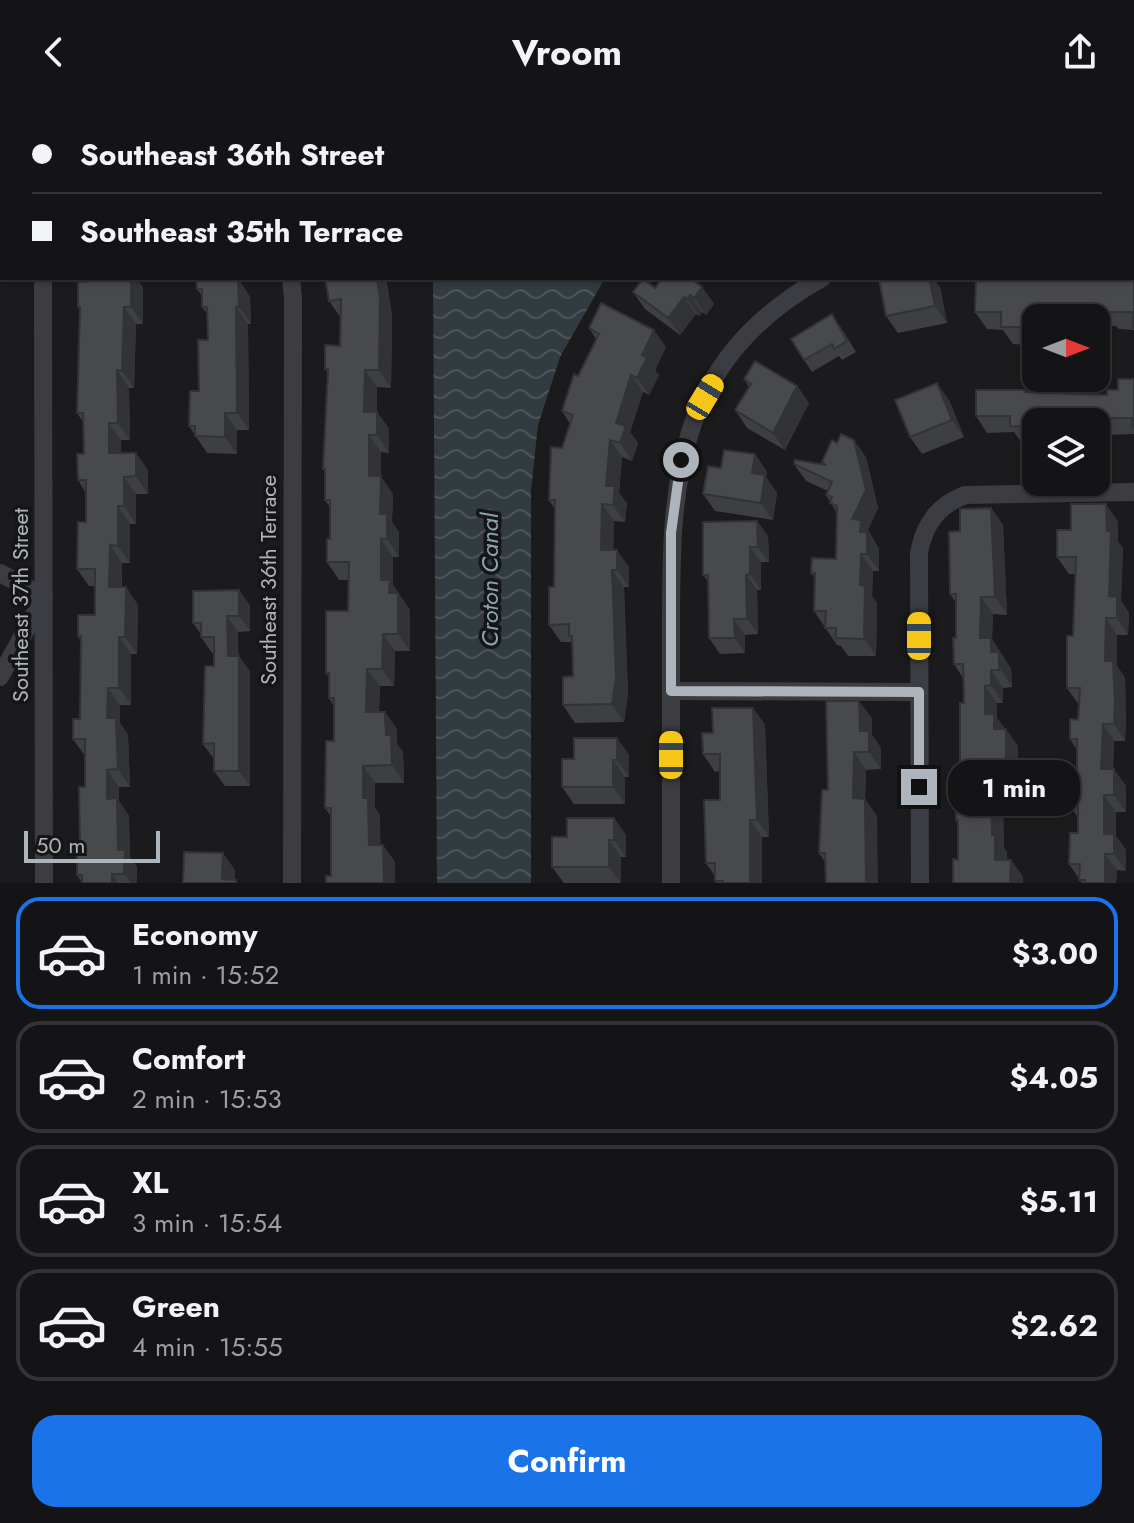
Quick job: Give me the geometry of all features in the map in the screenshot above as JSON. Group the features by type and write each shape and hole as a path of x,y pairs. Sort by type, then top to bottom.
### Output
{"street":[{"name":"Southeast 37th Street","path":"43,280 44,883"},
{"name":"Southeast 36th Terrace","path":"291,280 292,883"},
{"path":"671,883 671,533 681,460 693,420 731,355 783,302 819,280"},
{"path":"920,883 919,553 927,526 942,507 953,500 977,493 1134,492"},
{"path":"0,573 44,597 0,677"},
{"path":"671,691 919,692"}],"water":[{"name":"Croton Canal","path":"433,280 604,280 560,357 538,425 531,491 531,883 437,883"}],"building":[{"path":"131,280 131,307 124,307 122,371 117,370 118,423 109,423 109,453 136,453 136,476 124,477 124,506 118,506 118,546 110,545 109,587 126,587 125,637 119,637 119,688 108,688 107,718 116,718 118,769 107,770 107,799 117,798 118,850 125,850 124,874 112,874 112,883 82,883 82,875 77,875 77,849 80,849 79,787 85,787 85,739 73,739 73,719 80,719 81,636 78,636 78,615 95,615 95,569 77,569 78,522 86,522 86,480 78,480 77,454 84,454 83,413 77,413 78,282"},
{"path":"196,280 238,280 237,413 225,413 225,437 195,436 195,426 189,426 190,391 199,391 198,340 208,340 207,307 202,307 202,289 197,289"},
{"path":"325,280 377,280 379,370 365,370 364,412 377,412 377,435 369,435 369,476 381,476 380,514 387,514 387,539 381,539 381,580 390,580 389,593 398,593 398,634 383,634 382,669 367,669 366,712 385,712 386,735 391,735 392,765 363,766 363,798 368,798 369,845 383,845 384,883 326,883 326,876 331,876 331,808 325,808 326,741 334,741 334,698 329,698 329,673 326,673 326,611 348,611 349,562 327,562 330,500 325,500 323,469 328,369 325,369 325,345 340,346 341,299 329,301"},
{"path":"642,280 655,288 661,280 693,280 702,287 694,298 690,295 687,299 684,297 668,318 633,292"},
{"path":"879,280 929,280 935,306 886,316"},
{"path":"976,280 1134,280 1134,328 1133,312 1110,312 1110,304 1022,304 1022,327 1001,327 1001,312 975,312"},
{"path":"601,303 654,330 642,355 647,358 637,378 631,375 616,423 626,426 620,443 610,440 606,486 615,486 613,505 602,504 601,550 617,550 617,570 612,570 616,678 612,704 563,705 563,677 573,676 572,636 569,636 569,624 549,625 549,587 554,587 555,500 549,500 551,447 562,448 573,415 562,411 574,374 578,376 599,334 589,328"},
{"path":"832,314 847,341 834,349 832,344 804,360 791,339"},
{"path":"755,361 797,386 773,433 735,410 751,384 744,379"},
{"path":"1118,379 1134,379 1132,428 1132,418 1110,418 1110,408 1022,408 1022,426 1010,426 1010,416 976,416 976,390 1107,395 1110,390 1118,390"},
{"path":"937,383 952,420 910,437 895,400"},
{"path":"841,434 854,440 866,490 852,519 861,520 860,532 867,532 867,554 861,554 860,585 865,586 864,639 836,638 836,628 825,628 826,611 814,611 815,573 811,573 812,558 836,559 837,506 830,503 832,497 826,495 832,482 794,464 795,460 826,465 822,462 832,440 837,443"},
{"path":"724,450 755,454 752,473 765,475 761,503 703,494 708,466 721,468"},
{"path":"1071,504 1106,504 1107,531 1111,531 1109,596 1117,597 1117,618 1106,618 1105,661 1113,661 1115,703 1114,724 1103,724 1101,769 1114,769 1114,795 1104,795 1104,834 1114,834 1114,854 1105,854 1105,883 1079,880 1080,864 1069,864 1070,833 1078,833 1078,805 1069,805 1069,786 1064,786 1064,769 1077,769 1077,739 1070,739 1070,719 1078,720 1080,688 1067,688 1067,636 1073,636 1076,557 1057,557 1057,530 1071,530"},
{"path":"991,508 995,597 981,597 980,638 991,638 991,652 999,652 999,670 991,670 991,685 985,686 985,714 994,714 994,729 1006,729 1006,767 1010,767 1010,792 991,792 992,835 995,835 995,860 1011,860 1010,883 953,883 953,859 958,860 955,768 960,768 960,703 964,703 963,664 954,664 956,594 950,594 949,532 960,531 960,509"},
{"path":"757,521 758,547 750,547 750,574 746,575 747,619 734,619 735,638 709,638 708,575 703,575 703,522"},
{"path":"239,590 239,616 227,616 228,656 239,656 239,771 214,771 214,743 203,744 205,666 214,666 214,637 201,637 201,623 193,623 193,591"},
{"path":"826,701 859,701 860,731 869,731 869,752 854,752 853,798 865,799 866,883 826,883 825,853 819,853 822,790 828,790"},
{"path":"712,708 753,708 757,820 750,820 750,883 715,881 715,863 706,863 704,800 720,800 720,754 703,754 702,733 713,733"},
{"path":"574,738 617,738 613,787 562,787 562,759 574,759"},
{"path":"567,818 614,818 614,840 609,840 609,867 552,867 552,837 567,837"},
{"path":"184,852 223,853 222,879 236,880 236,883 183,883"}],"route":[{"path":"681,460 671,533 671,691 919,692 919,787"}]}
